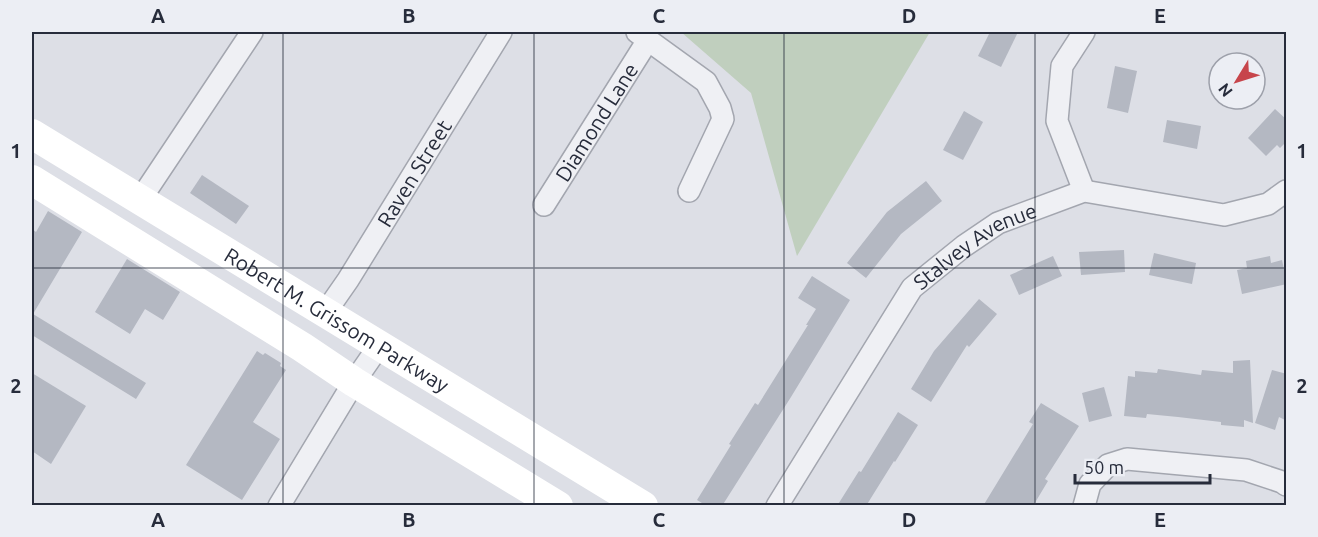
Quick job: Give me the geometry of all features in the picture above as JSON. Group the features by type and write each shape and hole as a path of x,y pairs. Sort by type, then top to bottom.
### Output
{"main road":[{"name":"Robert M. Grissom Parkway","path":"32,134 643,506"},
{"name":"Robert M. Grissom Parkway","path":"32,180 302,347 354,382 558,506"}],"street":[{"path":"140,200 252,32"},
{"name":"Raven Street","path":"325,313 348,280 501,32"},
{"path":"1084,32 1062,66 1058,121 1084,191 1224,215 1268,204 1287,190"},
{"path":"642,36 706,82 720,108 723,119 689,191"},
{"name":"Diamond Lane","path":"544,205 642,36"},
{"name":"Stalvey Avenue","path":"777,506 912,288 964,246 998,223 1084,191"},
{"path":"279,506 354,382 379,346"},
{"path":"1084,506 1090,484 1108,465 1127,459 1246,470 1282,482 1287,486"}],"green space":[{"path":"681,32 930,32 797,256 751,93"}],"building":[{"path":"990,32 1018,32 1001,67 978,56"},
{"path":"1115,66 1137,71 1128,113 1107,108"},
{"path":"1275,109 1287,120 1287,141 1280,148 1277,145 1266,156 1248,138"},
{"path":"964,111 983,122 963,160 943,150"},
{"path":"1167,120 1201,126 1197,149 1163,142"},
{"path":"202,175 249,206 236,224 190,193"},
{"path":"926,181 942,201 901,234 866,278 847,263 887,212"},
{"path":"48,211 82,232 33,314 146,383 136,399 32,335 32,229 36,232"},
{"path":"1124,250 1125,272 1081,275 1079,252"},
{"path":"1154,253 1196,263 1192,284 1149,275"},
{"path":"1053,256 1062,276 1019,295 1010,275"},
{"path":"1270,256 1271,263 1282,260 1287,284 1242,294 1237,270 1247,268 1246,261"},
{"path":"127,259 180,292 163,320 145,309 130,334 95,312"},
{"path":"812,276 850,300 722,506 707,506 697,500 731,445 729,444 755,403 758,405 816,309 798,298"},
{"path":"979,299 997,314 969,347 967,345 931,402 911,389 934,351"},
{"path":"257,351 281,363 280,366 286,370 253,422 280,439 242,500 186,465"},
{"path":"1250,360 1253,423 1244,420 1244,427 1221,425 1221,422 1147,414 1146,418 1124,416 1128,376 1135,377 1135,371 1157,373 1158,369 1201,375 1202,370 1233,373 1233,361"},
{"path":"1272,370 1287,374 1287,421 1279,417 1275,430 1255,423"},
{"path":"32,373 86,406 51,464 32,451"},
{"path":"1104,387 1112,416 1089,422 1082,393"},
{"path":"1041,403 1079,426 1045,479 1048,481 1033,506 983,506 1033,424 1029,422"},
{"path":"898,412 918,425 895,462 866,506 837,506 859,471 861,472"}]}
